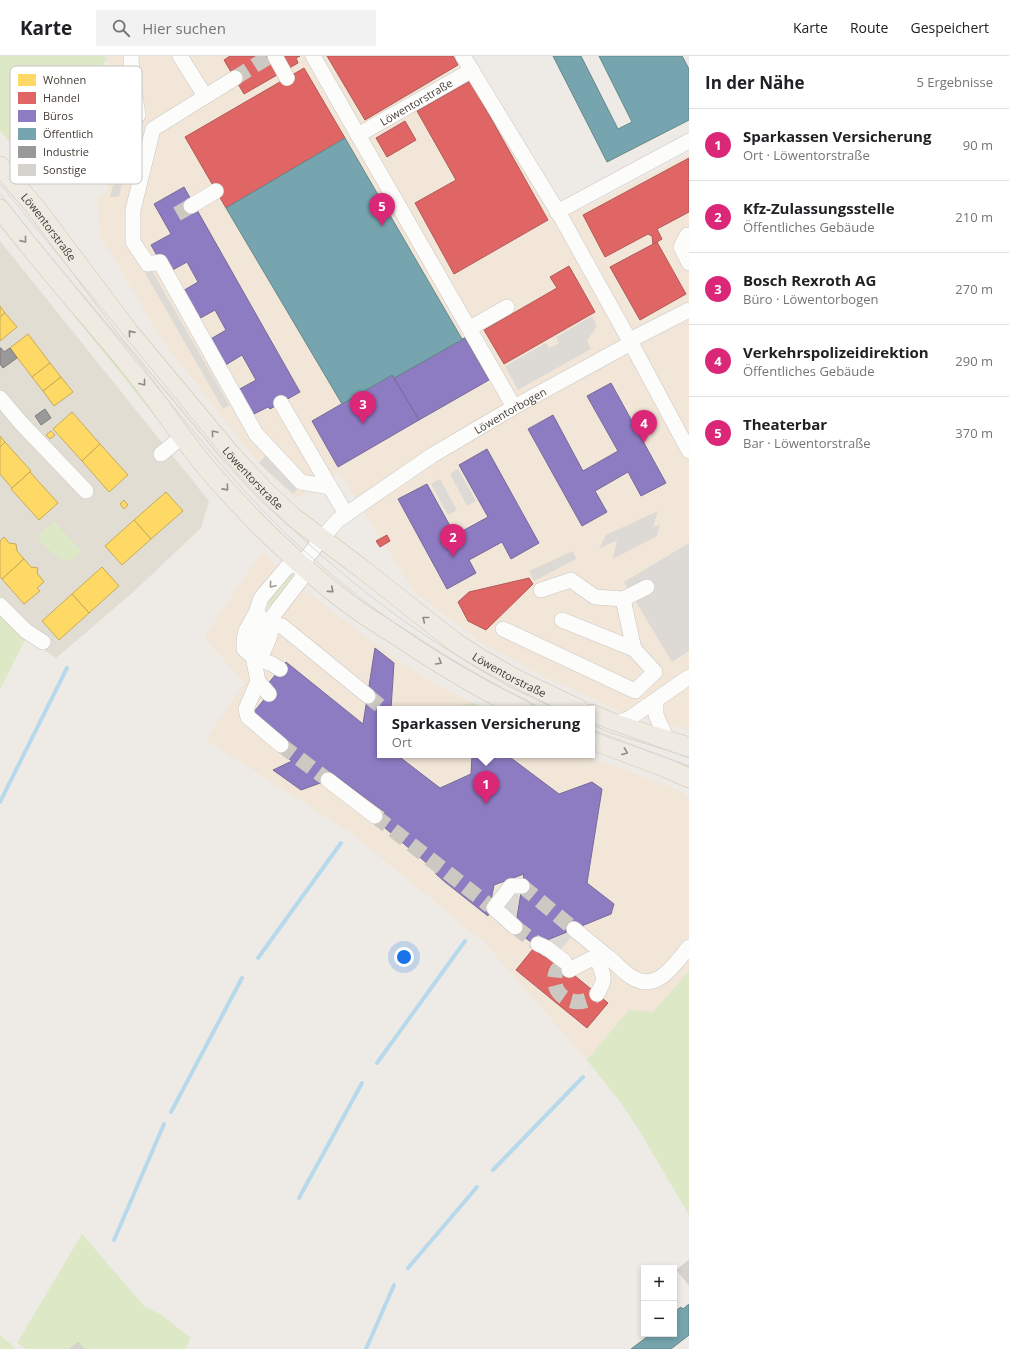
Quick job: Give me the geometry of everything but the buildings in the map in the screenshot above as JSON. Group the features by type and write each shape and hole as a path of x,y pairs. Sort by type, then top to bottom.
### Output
{"main road":[{"name":"Löwentorstraße","path":"0,166 10,178"},
{"name":"Löwentorstraße","path":"15,184 36,208 130,332 229,452 266,492 293,517 456,643 480,659 573,706"},
{"path":"0,209 30,249 130,367 205,466 269,536 342,598 386,628 475,684 517,706"},
{"path":"595,715 615,724 689,747"},
{"path":"595,741 689,778"}],"street":[{"path":"131,56 131,66"},
{"path":"180,56 205,96"},
{"path":"275,56 287,78"},
{"path":"313,56 358,142 470,328 514,407"},
{"path":"463,56 557,212 631,343 689,451"},
{"name":"Löwentorstraße","path":"358,142 472,70"},
{"path":"142,173 153,128 235,78"},
{"path":"557,212 689,141"},
{"path":"139,184 133,210 133,242 148,264 160,262 256,434 301,482 330,487"},
{"path":"191,206 216,191"},
{"path":"687,235 681,248 689,263"},
{"path":"470,328 507,307"},
{"name":"Löwentorbogen","path":"302,564 338,520 431,456 514,407 631,343 636,337 689,310"},
{"path":"0,398 36,439 86,491"},
{"path":"281,403 346,514"},
{"path":"161,454 182,437"},
{"path":"280,670 272,664 253,657 244,649 244,640 246,631 263,619 275,613 302,578 302,564"},
{"path":"541,590 571,580 595,597 623,599 647,587"},
{"path":"623,599 634,649"},
{"path":"0,605 26,631 43,642"},
{"path":"253,657 263,652 271,631 263,619"},
{"path":"263,619 282,626 368,696"},
{"path":"562,620 634,649 672,689"},
{"path":"503,629 635,691 655,672"},
{"path":"253,657 258,681 269,694"},
{"path":"615,724 630,718 689,677"},
{"path":"258,681 246,709 248,717 281,745"},
{"path":"656,700 656,715 667,740"},
{"path":"328,780 375,816"},
{"path":"515,927 492,907 511,886 522,886"},
{"path":"574,929 598,962 635,979 649,982 661,978 667,973 689,947"},
{"path":"538,944 547,948 565,965 598,962"},
{"path":"594,991 594,977 598,962"}],"shaded area":[{"path":"105,56 469,56 564,212 581,210 689,154 689,731 672,725 624,713 548,679 485,645 414,592 339,472 296,499 259,464 162,340 100,235 97,198 107,192 109,184 142,184 142,66 108,66"},
{"path":"113,184 122,184 119,197 110,197"},
{"path":"0,241 209,501 201,528 131,594 56,658 26,638 0,613"},
{"path":"151,269 229,405 223,409 145,273"},
{"path":"592,316 597,326 587,341 591,349 518,390 505,366 546,343 549,348 554,346 559,343 556,337"},
{"path":"266,455 301,485 293,494 259,463"},
{"path":"458,469 476,501 467,506 450,474"},
{"path":"440,479 457,510 448,515 431,484"},
{"path":"658,511 653,527 660,524 657,536 613,559 617,540 599,549 606,535"},
{"path":"689,543 689,651 672,662 624,582"},
{"path":"573,551 576,559 534,581 529,571"},
{"path":"262,552 297,584 374,643 421,676 479,706 377,706 377,758 592,758 681,791 689,799 689,971 653,1013 629,1010 587,1060 485,943 351,833 206,740 244,683 204,637"},
{"path":"514,891 571,937 559,952 502,906"}],"green space":[{"path":"0,56 105,56 107,59 102,66 10,66 10,142 0,131"},
{"path":"63,302 67,302 101,339 166,430"},
{"path":"54,521 81,551 71,561 62,559 39,540 40,534"},
{"path":"290,571 298,578 271,608 268,601"},
{"path":"0,613 26,638 0,689"},
{"path":"473,703 479,706 460,706"},
{"path":"689,971 689,1215 639,1130 621,1103 587,1060 629,1010 653,1012"},
{"path":"82,1234 145,1307 160,1314 191,1338 185,1349 26,1349 17,1343"},
{"path":"0,1335 16,1349 0,1349"}],"waterway":[{"path":"0,802 67,668"},
{"path":"258,958 341,843"},
{"path":"377,1063 465,941"},
{"path":"171,1112 242,978"},
{"path":"493,1170 583,1077"},
{"path":"299,1198 362,1083"},
{"path":"114,1240 164,1124"},
{"path":"408,1268 477,1187"},
{"path":"366,1349 394,1285"}],"tunnel":[{"path":"235,78 270,56"},
{"path":"177,214 191,206"},
{"path":"368,696 380,706"},
{"path":"281,745 328,780"},
{"path":"375,816 490,906"},
{"path":"522,886 574,929"},
{"path":"515,927 538,944"},
{"path":"561,964 556,972 555,981 556,988 560,994 566,999 581,1002 597,994"}],"tram line":[{"path":"0,184 231,466 298,534 346,576 397,616 423,634 488,673 551,706"},
{"path":"0,194 206,446 265,513 309,555 363,600 420,640 480,677 537,706"},
{"path":"595,724 689,758"},
{"path":"595,732 689,766"}],"place":[{"name":"Theaterbar","path":"382,226"},
{"name":"Bosch Rexroth AG","path":"363,424"},
{"name":"Verkehrspolizeidirektion","path":"644,443"},
{"name":"Kfz-Zulassungsstelle","path":"453,557"},
{"name":"Sparkassen Versicherung","path":"486,804"}]}
